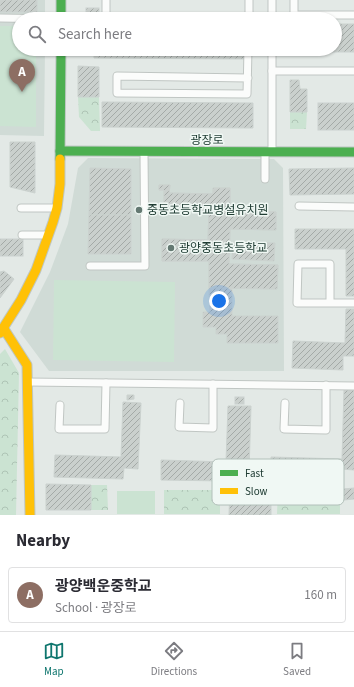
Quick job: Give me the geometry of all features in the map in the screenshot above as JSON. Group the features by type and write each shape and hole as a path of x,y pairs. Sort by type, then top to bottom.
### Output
{"street":[{"path":"61,0 61,12"},
{"path":"30,515 27,365 2,331 21,300 36,270 57,208 60,184 61,56"},
{"name":"광장로","path":"60,151 354,152"}],"lane":[{"path":"106,0 106,12"},
{"path":"248,12 249,0"},
{"path":"272,0 272,12"},
{"path":"294,0 294,12"},
{"path":"342,15 354,15"},
{"path":"0,18 12,18"},
{"path":"248,56 248,78 247,94 117,92 117,76 248,78"},
{"path":"265,179 268,152 272,56"},
{"path":"272,71 354,71"},
{"path":"90,266 145,266 144,152"},
{"path":"299,206 354,207"},
{"path":"21,208 57,208"},
{"path":"22,235 49,234"},
{"path":"330,303 330,264 298,264 297,303 330,303 354,303"},
{"path":"27,382 354,386"},
{"path":"60,405 60,429 105,429 106,383"},
{"path":"180,403 179,427 213,428 213,384"},
{"path":"285,404 284,429 326,430 326,385"}],"shaded area":[{"path":"0,0 45,0 45,12 12,12 12,56 45,56 44,136 0,135"},
{"name":"광양중동초등학교","path":"88,158 274,159 283,168 284,371 49,371 20,332 50,272 68,224 78,168"}],"green space":[{"path":"0,26 12,26 12,56 36,56 36,127 0,126"},
{"path":"78,97 99,97 100,131 91,131 79,117"},
{"path":"290,112 307,112 306,129 290,129"},
{"path":"54,280 175,282 174,362 53,360"},
{"path":"5,349 19,373 16,515 0,515 0,354"},
{"path":"91,485 107,485 108,510 91,510"},
{"path":"164,490 212,490 212,505 220,505 220,514 164,514"},
{"path":"117,491 155,491 155,514 117,514"},
{"path":"277,505 340,505 340,514 277,514"}],"building":[{"path":"0,0 37,0 37,12 0,12"},
{"path":"86,8 99,8 99,12 86,12"},
{"path":"342,24 354,24 354,52 342,52"},
{"path":"94,56 246,56 246,59 94,58"},
{"path":"78,66 99,67 99,97 78,97"},
{"path":"290,80 299,80 300,89 307,89 307,112 290,112"},
{"path":"102,102 253,103 253,128 102,127"},
{"path":"318,103 354,103 354,130 318,130"},
{"path":"10,142 35,142 35,193 10,187"},
{"path":"90,168 131,169 131,215 89,215"},
{"path":"354,168 354,194 290,195 289,169"},
{"path":"159,185 170,185 169,193 213,194 213,188 230,188 230,211 276,212 276,230 230,229 229,264 278,265 277,289 209,288 209,261 162,261 162,239 208,240 209,210 164,210 164,190 159,190"},
{"path":"159,185 170,185 169,193 213,194 213,188 230,188 230,211 276,212 276,230 230,229 229,264 278,265 277,289 209,288 209,261 162,261 162,239 208,240 209,210 164,210 164,190 159,190"},
{"path":"89,215 131,215 131,254 88,254"},
{"path":"295,229 354,229 354,296 346,296 346,249 295,249"},
{"path":"0,239 23,239 23,256 0,256"},
{"path":"233,242 275,243 274,261 232,259"},
{"path":"4,271 14,279 0,298 0,272"},
{"path":"209,288 232,288 232,316 278,316 278,343 227,343 227,334 216,334 216,327 203,327 203,312 210,312"},
{"path":"346,309 354,309 354,356 343,356 343,370 292,368 293,341 345,343"},
{"path":"344,390 354,390 354,470 344,469 344,459 342,459"},
{"path":"127,395 134,395 134,399 127,400"},
{"path":"235,397 244,397 244,404 235,404"},
{"path":"123,402 141,403 138,469 124,468 123,479 54,477 55,455 121,457"},
{"path":"228,406 251,406 249,459 226,459"},
{"path":"271,457 342,459 271,459"},
{"path":"161,460 212,462 212,481 161,480"},
{"path":"46,484 91,485 91,510 46,510"},
{"path":"354,488 354,499 344,500 344,489"},
{"path":"229,505 271,505 271,515 229,515"}],"traffic: fast":[{"path":"61,0 61,12"},
{"path":"60,159 61,56"},
{"path":"60,151 354,152"}],"traffic: slow":[{"path":"0,333 21,300 36,270 53,222 57,208 60,184 60,159"},
{"path":"4,329 27,365 30,515"}],"place":[{"name":"광양백운중학교","path":"22,92"},
{"name":"중동초등학교병설유치원","path":"139,210"},
{"name":"광양중동초등학교","path":"171,248"}]}
